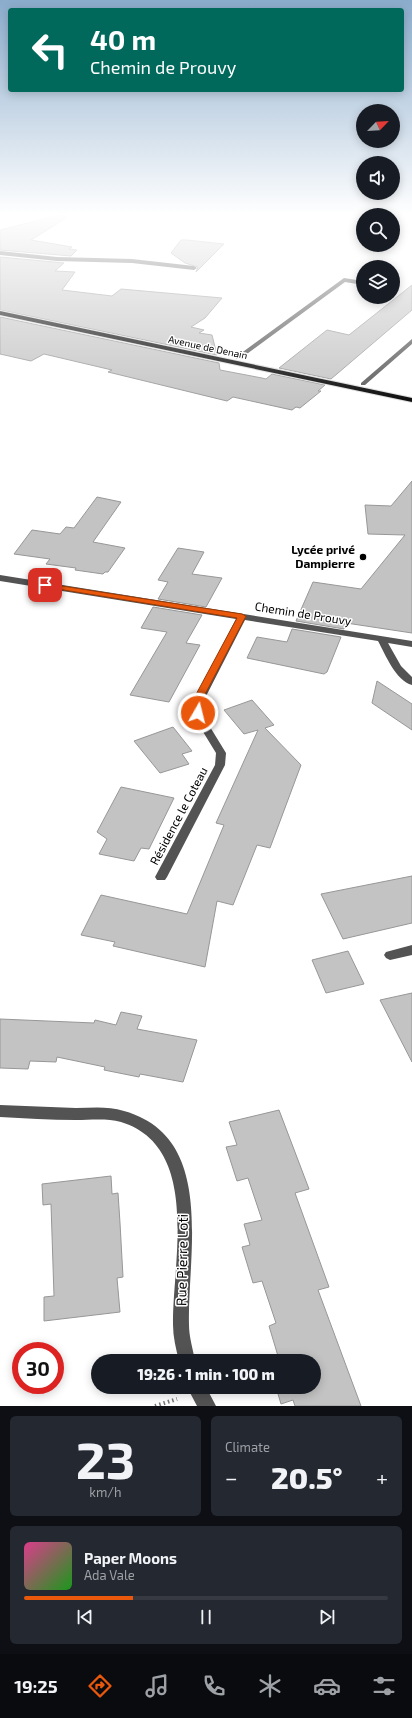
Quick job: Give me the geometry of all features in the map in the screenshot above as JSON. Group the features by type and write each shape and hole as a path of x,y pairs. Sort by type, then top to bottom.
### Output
{"main road":[{"name":"Avenue de Denain","path":"0,308 412,394"},
{"name":"Avenue de Denain","path":"0,313 412,400"}],"street":[{"path":"238,358 343,281"},
{"path":"363,384 412,341"},
{"name":"Chemin de Prouvy","path":"0,578 412,644"},
{"name":"Résidence le Coteau","path":"161,877 220,765 221,753 202,722 196,706 242,616"},
{"path":"381,639 397,668 412,682"},
{"path":"390,955 412,950"},
{"name":"Rue Pierre Loti","path":"0,1111 112,1115 139,1123 162,1140 177,1168 183,1203 185,1248 180,1320 186,1354"},
{"path":"200,1394 207,1406"}],"building":[{"path":"0,281 69,281 62,290 112,296 121,289 222,298 205,318 191,327 204,330 199,333 212,335 217,355 0,310"},
{"path":"412,285 412,310 331,379 279,368 327,330 349,335 388,304 400,304 400,295"},
{"path":"0,317 219,363 220,370 266,379 272,374 325,385 318,391 321,391 300,408 296,407 292,410 233,397 227,401 108,372 112,370 44,354 31,361 0,354"},
{"path":"412,481 412,633 346,623 344,629 296,621 313,582 361,589 405,535 368,534 365,505 391,506"},
{"path":"97,497 121,502 93,542 125,548 108,572 103,574 75,570 76,568 46,564 50,559 14,554 32,530 60,534 66,527 74,528"},
{"path":"178,548 204,552 192,574 222,578 206,607 158,599 168,582 158,580"},
{"path":"153,607 202,615 186,643 200,645 169,702 130,695 167,632 141,628"},
{"path":"292,629 341,637 327,672 324,674 247,658 257,637 287,642"},
{"path":"377,681 412,704 412,730 372,703"},
{"path":"252,700 274,725 265,728 301,765 270,848 257,845 233,905 217,901 205,967 113,946 115,942 81,935 101,895 187,914 224,825 216,823 258,730 244,734 224,710"},
{"path":"173,727 192,751 182,754 189,764 160,773 134,741"},
{"path":"121,787 174,798 149,849 141,848 134,861 99,854 107,839 97,832"},
{"path":"412,876 412,923 343,939 321,894"},
{"path":"348,951 364,984 326,993 312,960"},
{"path":"412,993 412,1062 380,1000"},
{"path":"121,1012 142,1016 137,1029 197,1040 183,1082 140,1074 139,1077 104,1070 105,1067 57,1057 56,1062 30,1061 28,1069 0,1068 0,1019 94,1023 95,1020 116,1025"},
{"path":"279,1110 309,1189 295,1193 329,1287 318,1290 361,1406 295,1406 293,1400 281,1404 278,1394 321,1394 321,1354 277,1354 269,1326 276,1323 262,1281 253,1283 242,1247 250,1245 244,1224 262,1220 248,1178 237,1181 226,1147 237,1145 229,1122"},
{"path":"111,1176 112,1194 118,1193 120,1223 123,1277 117,1278 120,1312 44,1321 44,1297 54,1296 51,1204 43,1205 42,1184"}],"place":[{"name":"Lycée privé Dampierre","path":"363,557"}],"route":[{"path":"45,585 242,616 198,700 196,706 198,713"}]}
